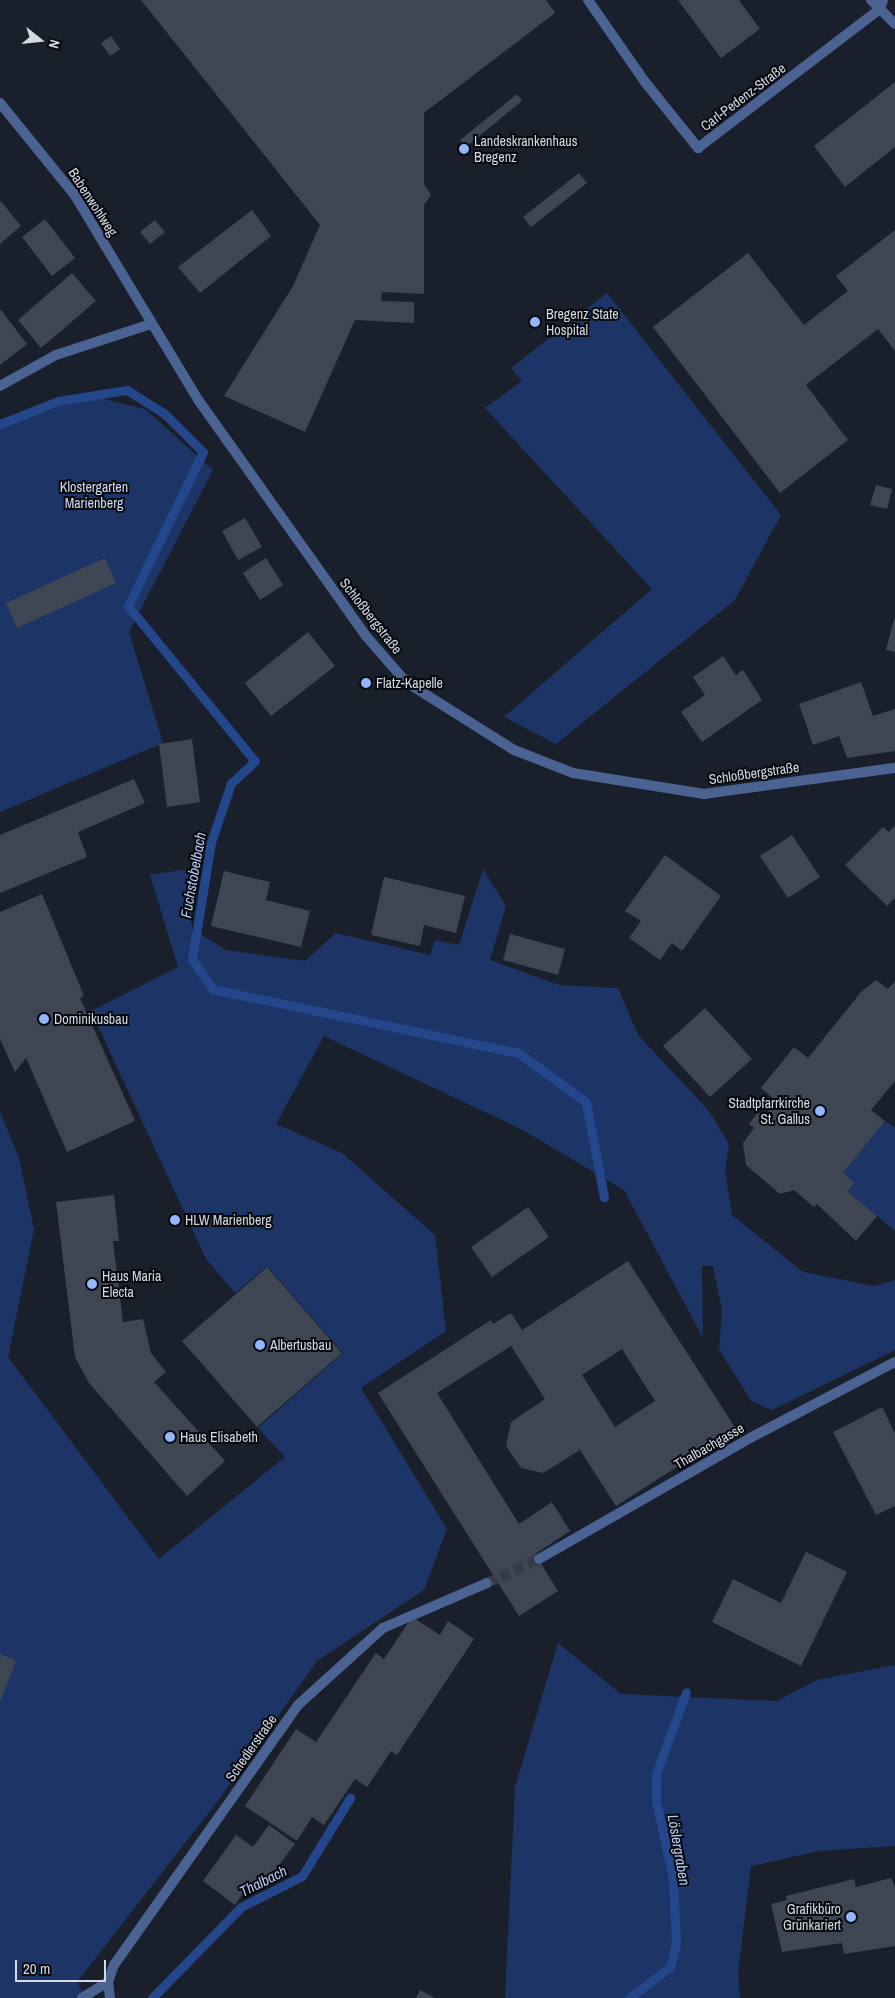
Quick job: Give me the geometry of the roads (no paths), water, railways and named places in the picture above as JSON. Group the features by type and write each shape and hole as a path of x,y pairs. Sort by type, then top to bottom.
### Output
{"street":[{"name":"Carl-Pedenz-Straße","path":"588,0 645,82 698,148 882,4"},
{"path":"871,0 882,4 895,24"},
{"name":"Babenwohlweg","path":"0,103 74,194 151,324"},
{"path":"0,386 56,356 151,324"},
{"name":"Schloßbergstraße","path":"151,324 211,417 366,636 406,682 514,750 573,773 704,794 895,768"},
{"name":"Thalbachgasse","path":"539,1559 752,1437 895,1362"},
{"name":"Schedlerstraße","path":"108,1982 114,1965 298,1706 383,1628 487,1583"},
{"path":"82,1998 108,1982 110,1998"}],"waterway":[{"name":"Fuchstobelbach","path":"0,424 58,401 127,390 165,414 203,452 128,606 255,761 231,783 211,842 192,959 212,989 519,1053 586,1102 604,1197"},
{"name":"Löslergraben","path":"629,1998 670,1967 676,1943 673,1878 656,1801 656,1774 686,1692"},
{"name":"Thalbach","path":"152,1998 241,1907 302,1876 350,1798"}],"tunnel":[{"path":"487,1583 539,1559"}],"place":[{"name":"Landeskrankenhaus Bregenz","path":"464,149"},
{"name":"Bregenz State Hospital","path":"535,322"},
{"name":"Flatz-Kapelle","path":"366,683"},
{"name":"Dominikusbau","path":"44,1019"},
{"name":"Stadtpfarrkirche St. Gallus","path":"820,1111"},
{"name":"HLW Marienberg","path":"175,1220"},
{"name":"Haus Maria Electa","path":"92,1284"},
{"name":"Albertusbau","path":"260,1345"},
{"name":"Haus Elisabeth","path":"170,1437"},
{"name":"Grafikbüro Grünkariert","path":"851,1917"}],"park label":[{"name":"Klostergarten Marienberg","path":"94,496"}]}
